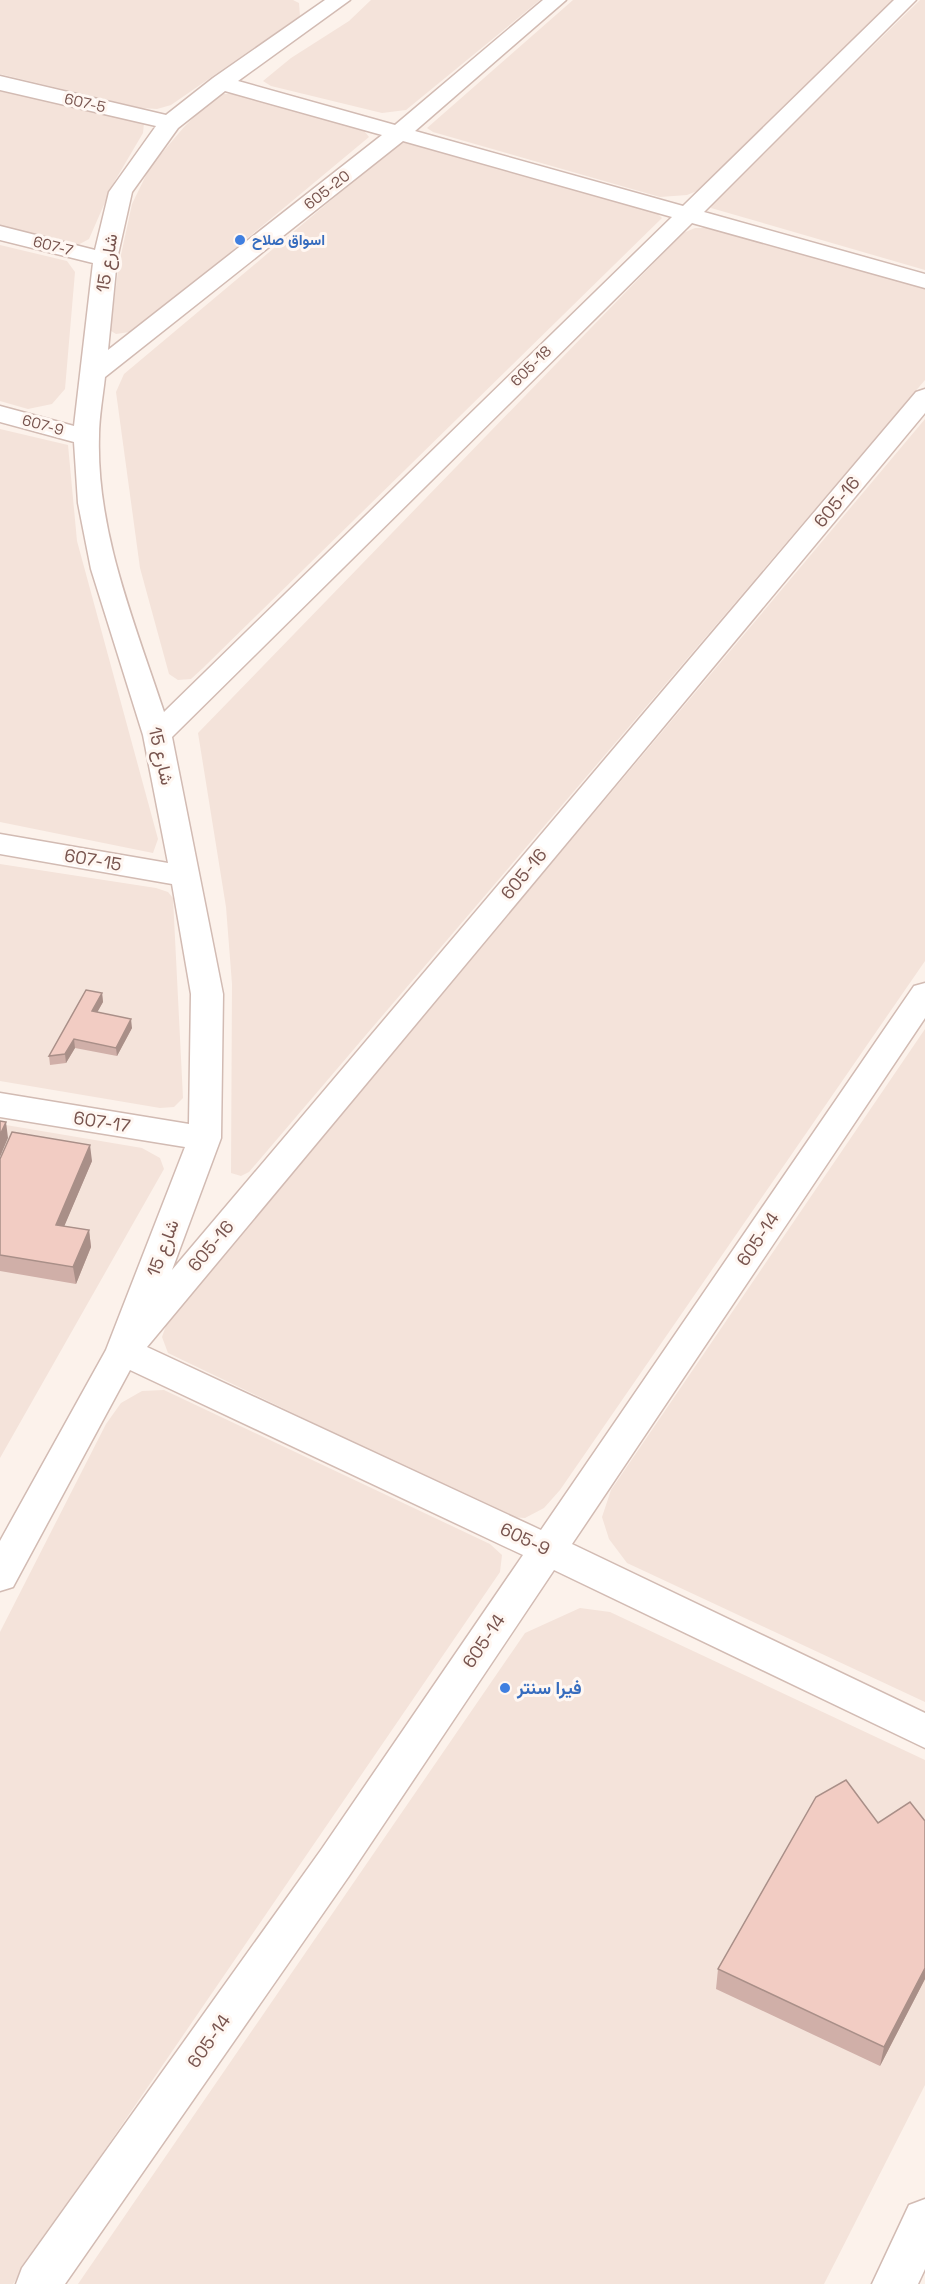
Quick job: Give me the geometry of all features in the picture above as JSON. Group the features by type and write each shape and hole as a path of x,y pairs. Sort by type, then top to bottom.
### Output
{"street":[{"name":"شارع 15","path":"0,1576 123,1351 205,1138 207,994 186,876 158,735 104,569 91,503 86,437 105,259 121,192 170,123 221,83 339,0"},
{"name":"605-20","path":"93,374 399,133 556,0"},
{"name":"605-18","path":"158,735 685,214 906,0"},
{"name":"607-5","path":"0,83 170,123"},
{"path":"221,83 925,281"},
{"name":"607-7","path":"0,233 105,259"},
{"name":"605-16","path":"123,1351 925,397"},
{"name":"607-9","path":"0,414 86,437"},
{"name":"607-15","path":"0,844 186,876"},
{"name":"605-14","path":"39,2284 335,1863 546,1549 925,994"},
{"name":"607-17","path":"0,1105 205,1138"},
{"name":"605-9","path":"123,1351 546,1549 925,1731"},
{"path":"895,2284 925,2220"}],"shaded area":[{"path":"0,0 293,0 299,3 300,16 171,105 157,109 141,108 0,74"},
{"path":"371,0 540,0 406,110 382,113 271,86 263,81 291,58 349,21"},
{"path":"573,0 893,0 697,191 687,195 660,197 433,132 427,128"},
{"path":"920,0 925,0 925,270 711,208 713,202"},
{"path":"0,90 144,123 143,133 113,184 89,239 76,246 0,229"},
{"path":"223,94 235,94 362,128 369,137 136,331 116,334 111,331 111,325 119,264 132,204 150,167 210,101"},
{"path":"407,141 658,214 662,218 203,668 191,679 178,680 169,674 140,568 116,392 124,374 398,144"},
{"path":"695,228 711,228 925,287 925,380 249,1172 241,1176 231,1173 232,984 226,907 198,733 683,233"},
{"path":"0,245 67,261 75,272 65,389 52,404 28,409 0,401"},
{"path":"925,419 925,961 560,1490 544,1508 525,1518 509,1517 168,1353 162,1337 168,1320"},
{"path":"0,429 68,445 77,541 158,839 153,853 0,822"},
{"path":"0,864 156,888 168,892 173,898 183,1098 174,1107 160,1108 0,1081"},
{"path":"925,1029 925,1702 627,1563 609,1539 602,1517 611,1490"},
{"path":"0,1124 142,1148 160,1158 164,1169 0,1458"},
{"path":"164,1390 490,1544 502,1555 500,1572 13,2284 0,2284 0,1632 106,1424 121,1403 142,1391"},
{"path":"580,1608 610,1612 925,1760 925,2085 824,2284 78,2284 525,1633"}],"building":[{"path":"86,990 102,993 92,1011 131,1019 116,1048 74,1039 65,1054 49,1056"},
{"path":"0,1121 6,1122 0,1135"},
{"path":"12,1132 90,1145 56,1225 89,1230 73,1267 0,1255 0,1159"},
{"path":"846,1780 878,1823 910,1802 925,1821 925,1968 884,2047 718,1969 816,1797"}],"place":[{"name":"اسواق صلاح","path":"240,240"},
{"name":"فيرا سنتر","path":"505,1688"}]}
